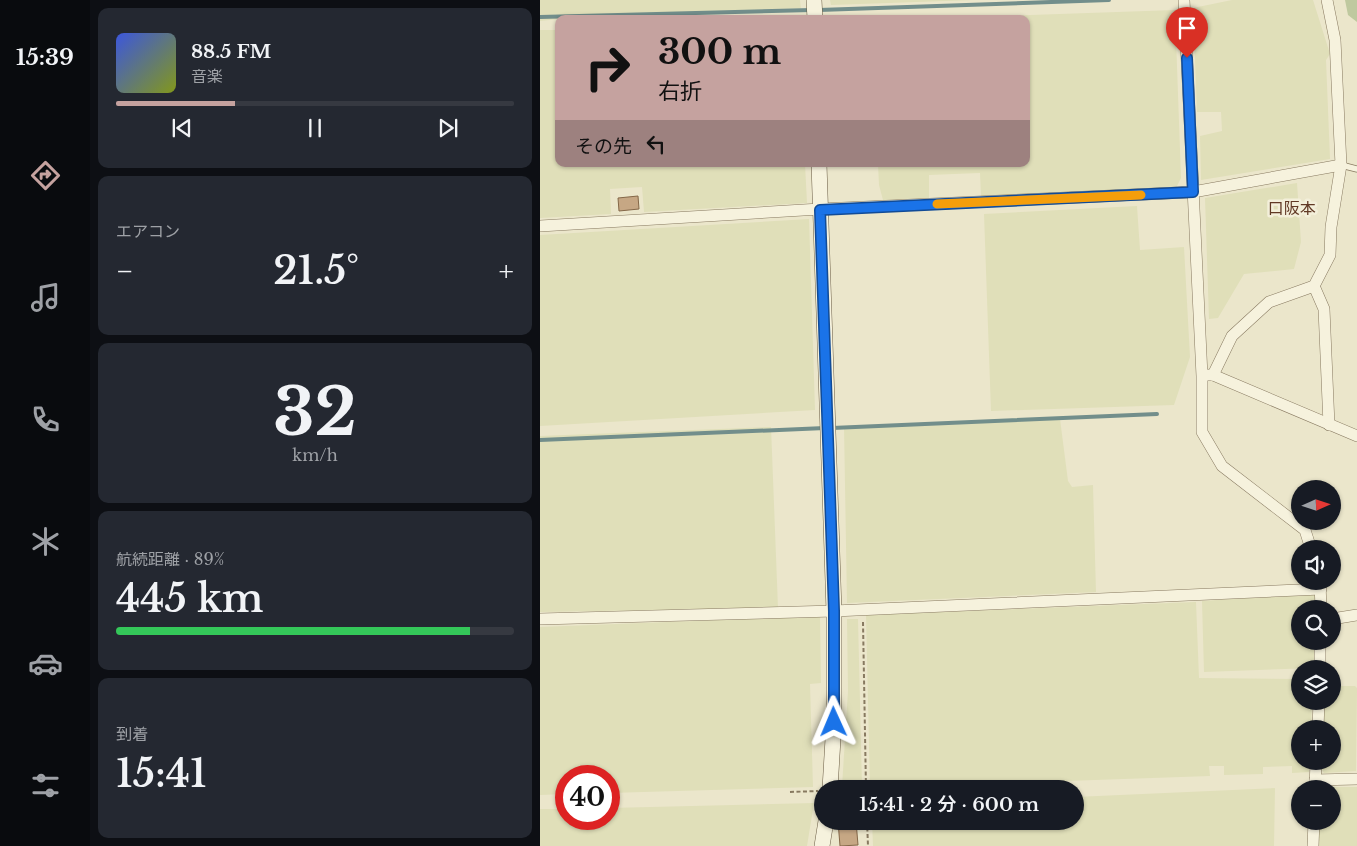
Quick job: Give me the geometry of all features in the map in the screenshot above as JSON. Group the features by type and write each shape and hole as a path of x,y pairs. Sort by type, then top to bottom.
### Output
{"street":[{"path":"814,0 815,15"},
{"path":"1184,0 1193,192 1208,375 1202,432 1222,466 1305,530 1308,540"},
{"path":"1208,375 1232,336 1270,302 1314,286 1330,255 1331,227 1341,165 1335,40 1327,0"},
{"path":"540,226 1193,192 1341,165"},
{"path":"819,167 834,611 834,722 831,780"},
{"path":"1314,286 1324,309 1329,425"},
{"path":"1208,375 1357,436"},
{"path":"540,619 862,610 1291,587"},
{"path":"1341,618 1357,616"},
{"path":"1341,781 1357,779"},
{"path":"822,846 825,830"},
{"path":"1312,846 1313,830"}],"lane":[{"path":"1341,165 1357,169"}],"path":[{"path":"862,610 866,780"},
{"path":"790,792 814,791"},
{"path":"867,830 868,846"}],"green space":[{"path":"540,0 800,0 801,10 667,15 555,15 555,19 540,21"},
{"path":"830,0 974,0 831,5"},
{"path":"1232,0 1313,0 1330,54 1326,60 1330,159 1201,180 1200,136 1222,131 1221,112 1197,112 1193,8"},
{"path":"1345,0 1357,0 1357,22 1348,15"},
{"path":"1175,10 1181,178 1176,188 981,196 980,173 929,175 929,198 883,200 879,185 878,167 1030,167 1030,15 1027,15"},
{"path":"540,30 555,30 555,167 805,167 807,203 644,212 642,187 610,189 611,214 540,218"},
{"path":"1297,183 1301,242 1294,269 1244,274 1218,318 1209,319 1205,198"},
{"path":"1137,206 1140,250 1184,247 1190,357 1174,405 991,411 984,214"},
{"path":"809,219 815,410 540,426 540,235"},
{"path":"1060,419 1068,481 1072,487 1093,485 1096,592 847,603 844,426"},
{"path":"771,427 778,608 540,612 540,436"},
{"path":"1317,593 1317,600 1291,600 1291,650 1315,650 1314,660 1291,660 1291,669 1204,672 1202,601"},
{"path":"1196,602 1199,678 1291,679 1291,710 1312,710 1311,720 1291,720 1291,766 1263,767 1263,774 1224,775 1224,766 1209,766 1210,776 1084,780 870,780 866,615"},
{"path":"820,616 821,683 810,684 813,787 620,793 620,765 555,765 555,794 540,795 540,627"},
{"path":"847,619 858,619 862,780 842,780 848,691"},
{"path":"1341,686 1355,686 1357,688 1356,771 1324,773 1322,770 1341,770 1341,720 1321,720 1322,710 1341,710"},
{"path":"1292,770 1309,770 1309,772 1292,773"},
{"path":"1341,787 1357,787 1357,846 1319,846 1319,830 1341,830"},
{"path":"1275,788 1274,846 873,846 872,830 1084,830 1084,797"},
{"path":"814,803 807,846 540,846 540,809 555,809 555,830 620,830 620,808"}],"building":[{"path":"638,196 639,209 619,211 618,198"},
{"path":"839,830 857,830 858,845 840,846"}],"waterway":[{"path":"819,10 1109,0"},
{"path":"618,15 812,10"},
{"path":"540,17 555,17"},
{"path":"832,428 1157,414"},
{"path":"540,440 825,428"}],"slow traffic":[{"path":"937,204 1141,195"}],"district":[{"name":"口阪本","path":"1292,208"}],"route":[{"path":"834,722 834,611 820,210 1193,192 1187,58"}]}
